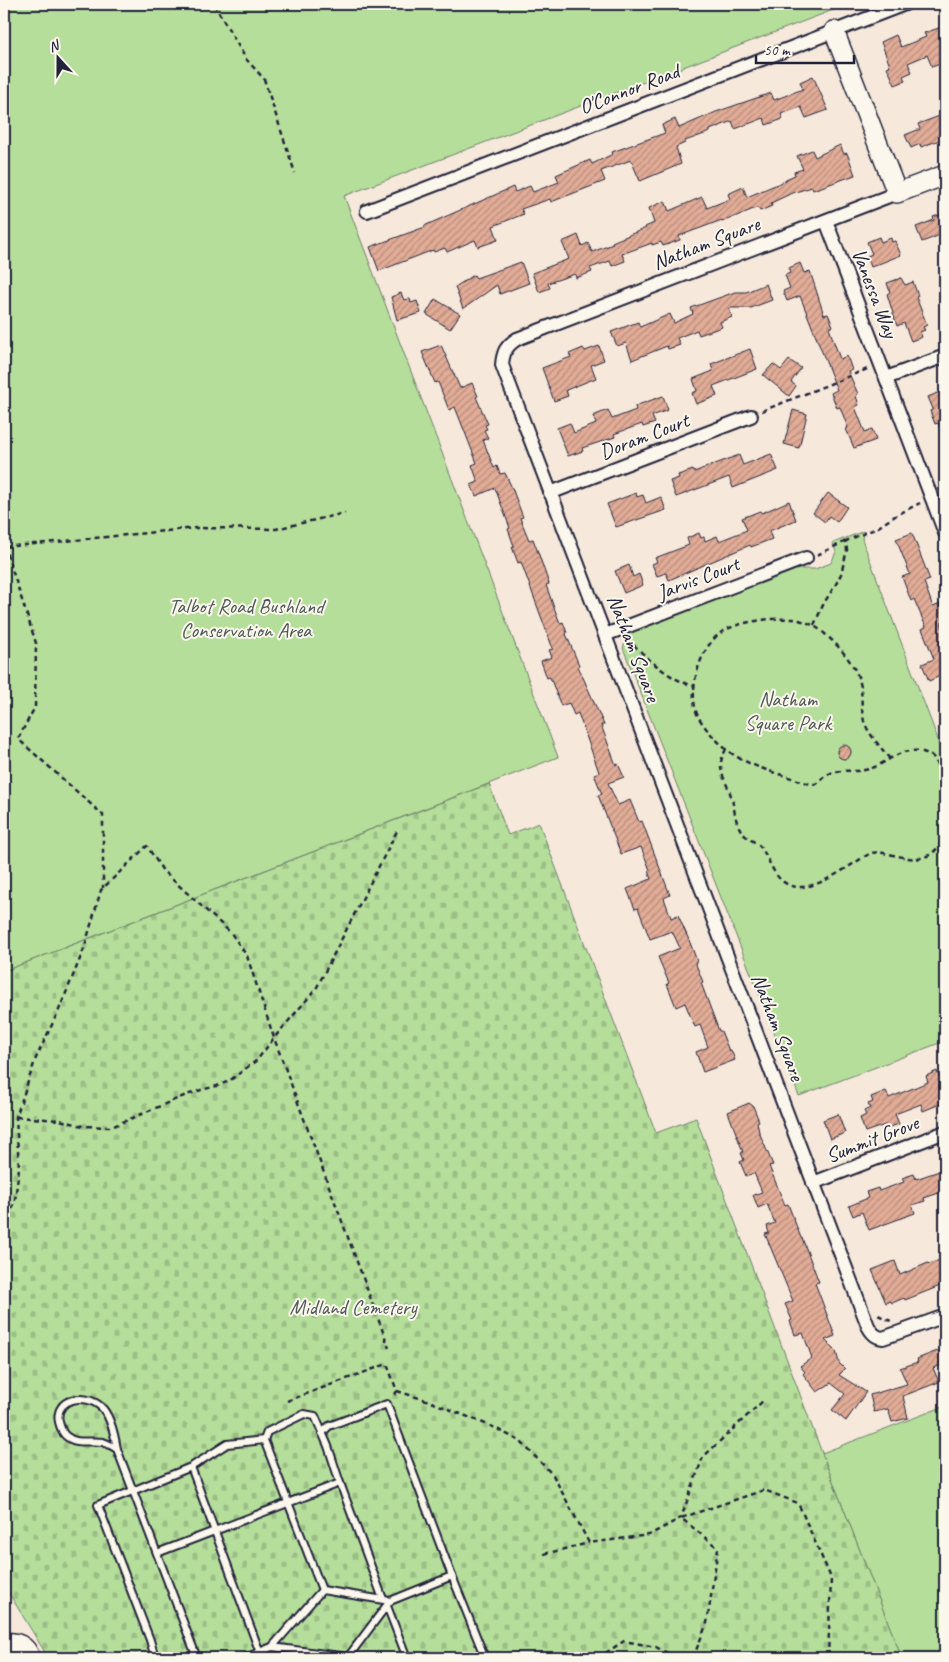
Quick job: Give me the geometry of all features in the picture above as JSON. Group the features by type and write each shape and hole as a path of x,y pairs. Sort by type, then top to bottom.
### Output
{"street":[{"name":"O'Connor Road","path":"367,211 905,4"},
{"path":"834,31 897,193"},
{"name":"Natham Square","path":"945,175 528,335 510,344 505,349 502,365 868,1326 872,1333 877,1337 883,1338 945,1316"},
{"name":"Vanessa Way","path":"826,221 945,533"},
{"path":"886,378 945,356"},
{"name":"Doram Court","path":"550,493 751,416"},
{"name":"Jarvis Court","path":"605,634 806,558"},
{"name":"Summit Grove","path":"813,1183 945,1132"},
{"path":"6,1639 24,1647 30,1658"}],"lane":[{"path":"118,1449 103,1442 72,1440 65,1435 59,1419 59,1411 64,1403 75,1399 90,1401 101,1406 112,1429 133,1491 197,1658"},
{"path":"322,1433 329,1426 387,1404 484,1658"},
{"path":"322,1590 264,1440 267,1432 304,1414 314,1416 322,1433 407,1658"},
{"path":"154,1658 150,1640 98,1505 191,1467 227,1444 264,1440"},
{"path":"191,1467 261,1655"},
{"path":"157,1552 340,1483"},
{"path":"322,1590 387,1602 452,1576"},
{"path":"245,1658 261,1655 272,1647 322,1590"},
{"path":"272,1647 348,1658 387,1602"}],"path":[{"path":"214,4 246,59 264,79 295,173"},
{"path":"751,416 881,365"},
{"path":"806,558 878,528 895,516 932,497"},
{"path":"103,888 103,815 18,739 35,707 36,643 4,546 196,528 276,530 345,513"},
{"path":"814,625 841,574 847,550 846,541"},
{"path":"726,749 721,769 732,797 736,820 739,826 745,836 758,844 763,850 772,870 777,876 790,886 798,887 832,878 871,853 878,852 912,859 929,855 940,844 944,835 943,788 940,772 934,758 929,754 915,751 889,758 868,770 832,772 822,777 816,784 810,784 747,762 726,749 707,728 698,714 695,705 695,686 702,657 714,638 727,629 750,622 798,620 814,625 836,644 850,662 860,682 864,721 889,758"},
{"path":"625,638 660,667 685,683 695,686"},
{"path":"16,1117 60,1120 83,1126 111,1127 184,1096 229,1081 257,1060 316,990 397,831"},
{"path":"4,1234 15,1200 19,1168 16,1117 36,1058 59,1010 84,949 101,890 147,846 163,871 231,933 247,956 274,1038 388,1348"},
{"path":"287,1401 387,1364 397,1391 387,1404"},
{"path":"397,1391 429,1401 493,1427 520,1441 553,1475 589,1543"},
{"path":"681,1518 703,1457 764,1400"},
{"path":"544,1554 589,1543 649,1535 681,1518 764,1490 798,1503 831,1578 828,1658"},
{"path":"681,1518 718,1548 706,1623 693,1658"},
{"path":"598,1658 624,1641 656,1648 677,1658"}],"green space":[{"name":"Talbot Road Bushland Conservation Area","path":"4,4 849,4 344,196 558,757 4,971"},
{"name":"Natham Square Park","path":"864,531 862,539 945,758 945,1041 799,1096 623,648 629,631 788,569 815,569 831,563 836,552 833,543"},
{"name":"Midland Cemetery","path":"489,784 508,835 539,823 656,1133 696,1118 822,1453 902,1658 46,1658 46,1654 4,1583 4,971"},
{"path":"945,1406 945,1658 902,1658 822,1453"}],"building":[{"path":"945,26 945,62 932,67 927,55 908,63 912,72 903,76 905,81 895,85 887,67 890,66 881,42 896,35 901,47 926,37 924,33"},
{"path":"813,76 828,110 806,118 801,107 781,114 783,119 766,125 764,118 735,129 732,121 710,130 710,132 685,141 685,143 676,147 681,164 640,181 631,160 601,171 605,181 551,202 550,199 521,209 524,214 493,226 498,240 478,247 475,240 447,252 445,248 434,252 433,250 379,271 370,247 425,227 513,187 515,192 530,186 533,192 559,182 556,175 590,160 592,164 613,154 612,152 665,133 662,125 675,119 679,128 716,112 771,93 774,100 803,89 800,82"},
{"path":"945,114 945,138 921,147 920,144 911,148 905,135 920,129 918,124"},
{"path":"840,145 844,154 847,153 855,175 813,190 812,187 792,193 771,203 772,206 760,211 756,208 722,222 722,220 679,236 680,240 663,246 661,242 652,245 652,243 622,254 625,261 612,266 610,261 590,268 592,272 576,278 575,274 548,283 550,288 539,292 532,273 569,259 562,242 578,235 582,246 588,243 592,252 613,244 612,242 654,223 649,208 665,201 669,211 702,197 707,208 730,199 728,194 743,187 747,197 787,180 795,175 794,172 803,169 797,156 812,150 815,157"},
{"path":"945,213 945,246 940,235 922,242 916,227 934,220 933,217"},
{"path":"879,237 881,242 891,238 892,242 895,241 901,255 871,267 867,256 872,254 867,242"},
{"path":"521,262 529,283 500,294 497,285 463,309 455,287 474,275 476,278"},
{"path":"800,263 804,273 810,271 824,315 828,314 833,326 829,328 840,359 847,356 852,370 848,371 858,394 856,396 859,405 855,407 865,432 872,429 876,440 854,448 840,407 837,408 831,393 837,390 800,296 787,301 783,291 790,288 785,275 790,273 789,268"},
{"path":"901,278 905,285 913,282 918,296 916,297 927,325 923,327 925,330 920,332 922,337 911,341 904,323 897,326 887,294 890,292 887,283"},
{"path":"766,284 772,300 751,308 729,308 732,317 720,322 722,327 699,335 697,330 677,338 680,345 668,349 667,346 632,360 626,343 617,346 611,332 638,322 640,327 670,314 674,323 693,314 691,308 735,292 746,292"},
{"path":"401,293 404,300 410,299 411,303 417,301 421,313 397,320 391,297"},
{"path":"435,299 460,314 450,329 426,314"},
{"path":"441,345 460,388 472,383 478,396 476,397 488,424 485,425 487,429 484,430 488,438 483,440 494,468 497,466 500,474 505,473 512,488 523,517 520,518 529,540 533,539 539,555 549,584 546,585 553,605 560,623 563,622 578,666 604,725 601,725 616,765 618,764 624,777 608,783 618,805 630,800 639,822 642,821 670,895 664,898 671,918 678,915 697,961 695,962 703,982 701,983 719,1031 721,1031 735,1060 703,1072 696,1052 708,1047 700,1025 695,1027 685,1003 676,1007 667,984 669,983 658,957 680,948 672,931 650,939 638,908 635,909 627,889 651,879 648,871 650,870 641,847 621,854 598,795 602,794 594,774 599,772 578,713 574,715 569,703 561,706 550,677 547,678 541,661 552,657 549,650 553,649 521,562 518,563 512,547 514,546 508,529 510,528 495,488 476,496 471,485 478,482 472,465 477,463 455,407 449,410 438,382 435,383 422,352"},
{"path":"599,346 604,360 591,365 596,378 566,390 568,396 554,401 542,368 571,357 569,354 583,348 585,351"},
{"path":"750,349 757,369 713,386 717,396 696,404 692,393 697,391 693,379 713,371 711,364"},
{"path":"789,360 801,368 791,382 796,386 789,396 763,375 773,364 781,370"},
{"path":"942,391 945,399 944,440 938,423 935,424 930,411 933,409 928,397"},
{"path":"663,396 668,410 652,416 655,423 643,427 642,424 614,434 615,437 582,448 583,451 568,456 557,428 570,423 574,433 596,424 593,416 608,410 612,419 636,410 635,406"},
{"path":"793,410 807,414 799,448 784,444"},
{"path":"771,454 778,470 733,488 729,477 676,497 670,481 679,478 678,475 693,470 694,472 739,455 743,465"},
{"path":"636,493 637,497 643,495 646,503 661,497 666,510 616,527 607,504"},
{"path":"828,493 847,507 837,522 829,516 825,522 813,513"},
{"path":"789,501 796,520 769,531 772,539 751,547 750,545 669,580 666,573 657,576 652,564 657,562 655,558 689,545 687,538 699,533 701,538 704,537 705,541 717,536 719,541 747,530 742,518 760,511 762,513"},
{"path":"912,533 930,580 924,582 933,607 940,604 945,617 945,622 941,623 945,633 945,674 929,681 922,664 934,659 922,629 926,627 914,599 911,601 902,577 910,574 896,539"},
{"path":"629,565 633,577 639,574 643,585 624,593 615,571"},
{"path":"841,745 847,745 851,752 847,759 841,759 837,755 837,749"},
{"path":"937,1071 939,1077 945,1074 945,1102 923,1111 921,1104 895,1114 899,1124 887,1128 885,1125 865,1132 860,1118 866,1115 864,1111 870,1108 868,1104 873,1102 871,1097 886,1091 889,1098 928,1082 926,1076"},
{"path":"749,1103 753,1106 759,1121 757,1122 759,1132 773,1165 769,1166 785,1205 788,1204 819,1282 815,1283 835,1336 825,1340 836,1351 839,1363 845,1369 839,1375 866,1392 846,1421 832,1410 845,1394 831,1383 817,1392 803,1374 805,1372 800,1366 812,1358 803,1333 795,1335 790,1321 792,1320 785,1304 793,1301 765,1234 769,1233 767,1226 775,1223 767,1204 758,1208 753,1195 762,1192 754,1173 746,1176 740,1162 744,1160 741,1153 743,1152 728,1112"},
{"path":"838,1114 845,1133 830,1139 823,1120"},
{"path":"945,1169 945,1191 924,1198 925,1201 912,1205 915,1213 869,1230 862,1212 853,1216 849,1206 868,1198 866,1192 878,1188 879,1191 904,1182 902,1178 914,1174 916,1179"},
{"path":"940,1260 945,1274 945,1284 905,1300 904,1298 892,1303 891,1301 886,1303 872,1270 895,1261 900,1275"},
{"path":"945,1348 945,1364 933,1368 939,1382 903,1396 908,1418 892,1422 888,1409 874,1412 870,1395 907,1384 900,1368 918,1362 917,1359"}]}
